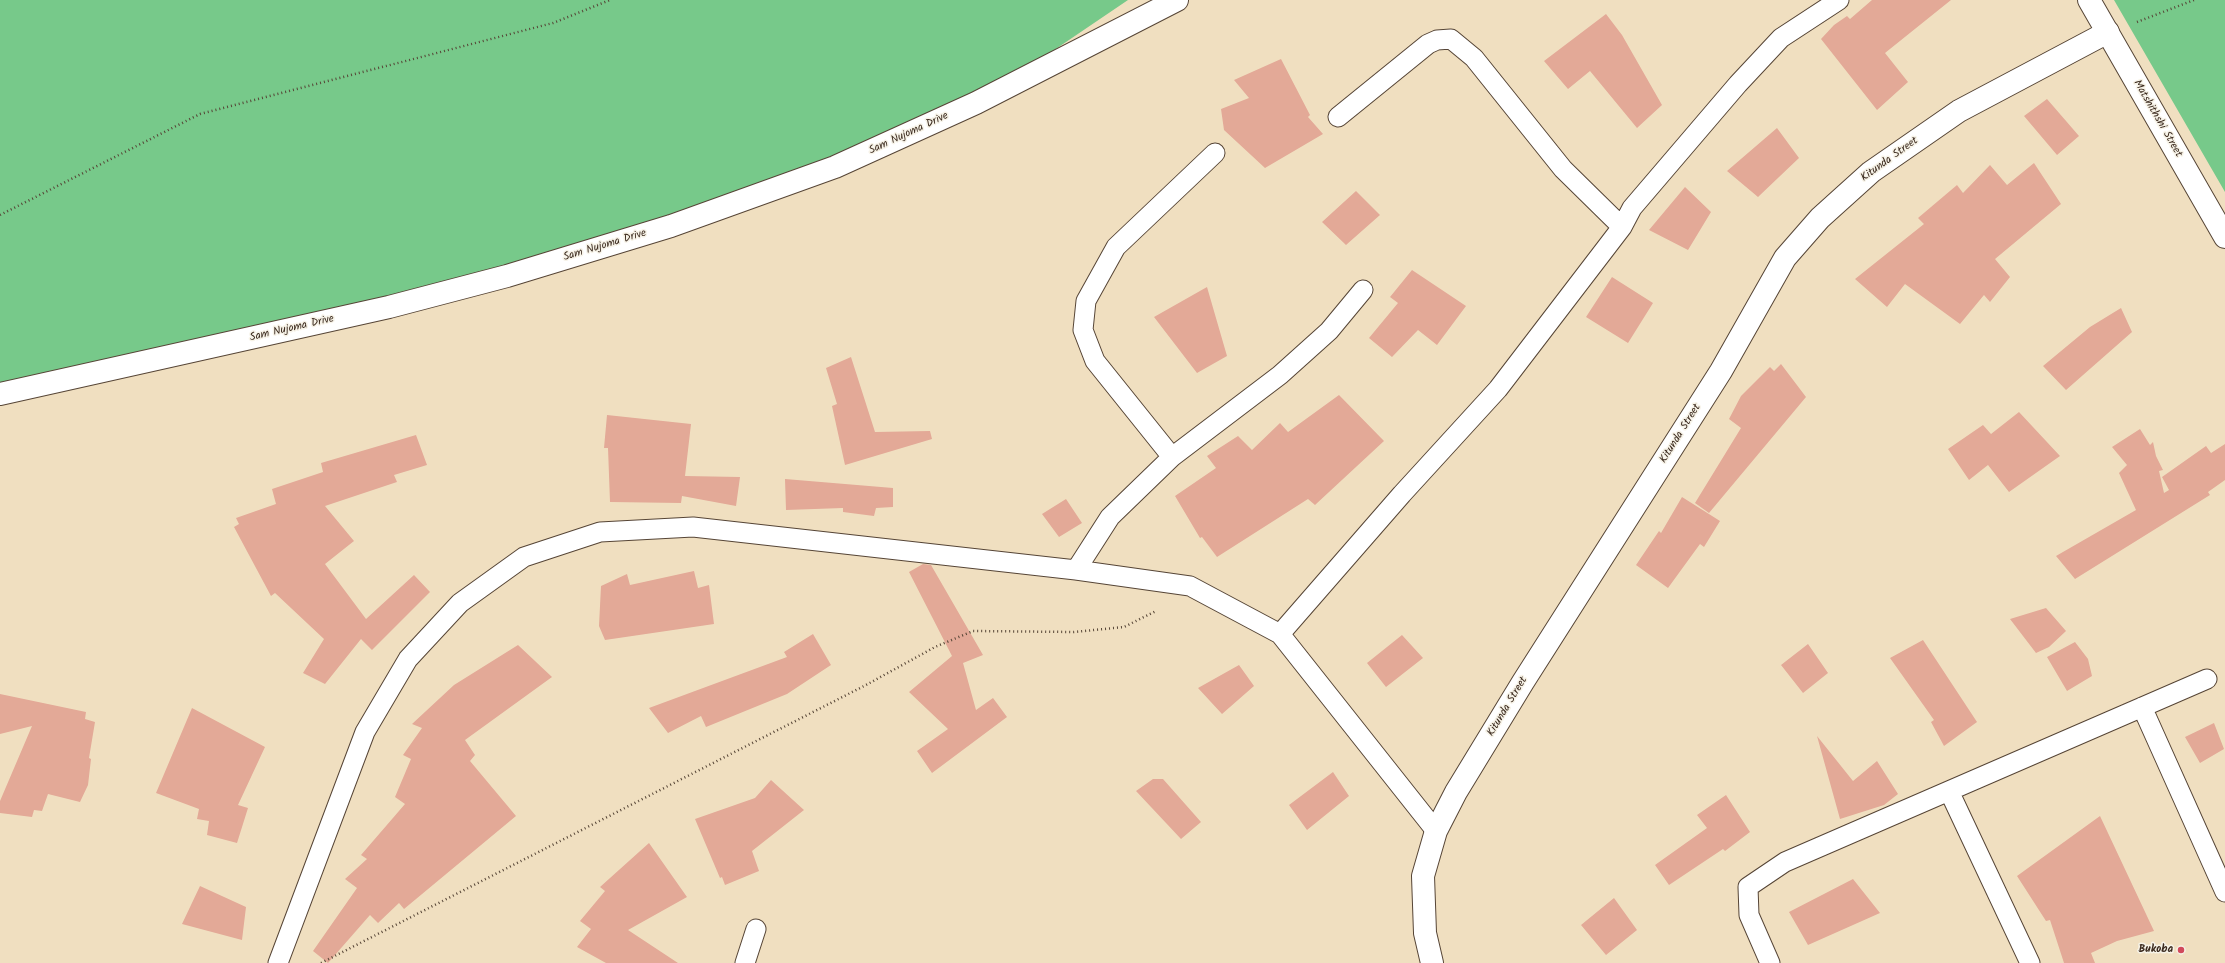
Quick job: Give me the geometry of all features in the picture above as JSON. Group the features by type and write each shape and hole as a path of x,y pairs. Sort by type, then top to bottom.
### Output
{"main road":[{"name":"Sam Nujoma Drive","path":"0,394 389,307 507,276 671,226 835,167 976,103 1177,0"},
{"name":"Matshithshi Street","path":"2089,0 2225,237"},
{"name":"Kitunda Street","path":"1432,963 1425,933 1424,876 1436,831 1456,792 1523,682 1721,371 1785,258 1820,218 1877,167 1959,111 2108,32"}],"lane":[{"path":"1280,634 1402,494 1498,389 1622,227 1632,208 1738,84 1781,38 1839,0"},
{"path":"1338,117 1428,44 1437,40 1451,39 1474,58 1563,169 1622,227"},
{"path":"1172,457 1095,361 1083,330 1086,301 1116,247 1215,153"},
{"path":"1076,570 1110,517 1172,457 1280,375 1329,331 1363,290"},
{"path":"278,963 365,732 408,659 460,604 524,556 600,532 693,527 1076,570 1190,586 1280,634 1436,831"},
{"path":"1770,963 1749,915 1748,887 1785,862 2207,679"},
{"path":"2142,707 2225,892"},
{"path":"1949,791 2030,963"},
{"path":"745,963 756,929"}],"path":[{"path":"0,215 200,114 553,23 610,0"},
{"path":"2108,32 2194,0"},
{"path":"321,963 866,685 935,647 973,631 1074,632 1124,627 1156,611 1190,586"}],"green space":[{"path":"0,0 1128,0 976,103 671,226 0,393"},
{"path":"2114,0 2225,0 2225,192"}],"building":[{"path":"1872,0 1951,0 1885,53 1908,82 1877,110 1821,39 1834,25 1847,16 1850,19"},
{"path":"1606,14 1622,35 1662,105 1637,128 1590,71 1568,89 1544,61"},
{"path":"1281,59 1310,115 1308,117 1323,134 1265,168 1224,130 1221,109 1249,98 1234,80"},
{"path":"2047,99 2079,136 2057,155 2024,116"},
{"path":"1777,128 1799,158 1758,197 1727,171"},
{"path":"2034,163 2061,204 1995,259 2010,277 1990,302 1984,295 1960,324 1905,284 1887,307 1855,279 1924,224 1918,218 1957,185 1963,193 1990,165 2007,185"},
{"path":"1685,187 1711,212 1688,250 1649,230"},
{"path":"1356,191 1380,215 1346,245 1322,222"},
{"path":"1412,270 1466,306 1437,345 1418,330 1392,357 1369,338 1398,303 1390,297"},
{"path":"1612,277 1653,303 1628,343 1586,317"},
{"path":"1207,287 1227,356 1197,373 1154,317"},
{"path":"2121,308 2132,332 2066,390 2043,366 2090,327"},
{"path":"851,357 875,432 930,431 932,439 845,465 832,406 837,404 826,368"},
{"path":"1781,364 1806,397 1709,513 1695,503 1741,428 1729,419 1741,396 1770,367 1774,371"},
{"path":"1339,395 1384,441 1315,505 1308,499 1217,557 1202,537 1200,538 1175,496 1216,468 1207,456 1238,436 1252,450 1280,423 1288,432"},
{"path":"2019,412 2060,456 2009,492 1988,465 1969,480 1948,449 1983,425 1991,434"},
{"path":"607,415 691,424 685,476 740,477 736,506 682,496 681,503 610,502 608,448 604,448"},
{"path":"2140,429 2150,445 2153,442 2156,456 2163,470 2159,471 2164,493 2169,490 2162,477 2206,446 2211,453 2225,444 2225,480 2208,492 2210,495 2075,579 2056,556 2136,510 2119,473 2127,465 2112,447"},
{"path":"416,435 427,465 394,475 397,482 325,506 354,541 325,564 366,619 414,575 430,592 372,650 361,639 325,684 303,673 324,639 275,593 271,596 234,527 239,524 236,518 276,504 272,489 323,472 321,463"},
{"path":"785,479 893,488 893,507 876,508 874,516 843,512 843,508 786,510"},
{"path":"1682,497 1720,521 1704,547 1700,544 1668,588 1636,565 1659,531 1661,533"},
{"path":"1066,499 1082,523 1059,537 1042,514"},
{"path":"923,564 931,565 983,655 963,663 976,710 993,698 1007,717 932,773 917,751 948,729 909,692 952,656 909,572"},
{"path":"694,571 698,588 709,585 714,624 605,640 599,626 601,586 627,574 630,585"},
{"path":"2046,608 2066,631 2049,647 2036,653 2010,619"},
{"path":"813,634 831,665 787,694 706,727 701,716 668,733 649,708 787,657 784,652"},
{"path":"1402,635 1423,658 1386,687 1367,663"},
{"path":"1923,640 1977,722 1944,746 1931,722 1934,720 1890,658"},
{"path":"2075,642 2088,659 2092,676 2067,691 2047,657"},
{"path":"1808,644 1828,673 1803,693 1781,665"},
{"path":"518,645 552,677 465,740 475,755 470,761 516,816 404,909 399,903 378,923 370,915 328,963 313,951 357,888 345,879 367,859 361,855 405,804 395,797 411,759 403,755 422,728 412,724 454,685"},
{"path":"1239,665 1254,686 1222,714 1198,688"},
{"path":"0,694 86,712 85,719 95,722 89,758 91,759 88,785 80,802 48,794 42,811 34,810 32,817 0,813 0,801 32,726 0,734"},
{"path":"192,708 265,747 238,805 248,808 237,843 207,835 209,821 197,819 199,809 156,793"},
{"path":"2214,723 2224,749 2200,763 2185,737"},
{"path":"1817,736 1853,781 1877,761 1898,794 1884,805 1840,819"},
{"path":"1333,772 1349,796 1307,830 1289,805"},
{"path":"1153,779 1163,779 1201,822 1181,839 1136,791"},
{"path":"771,780 804,810 752,851 759,871 725,885 722,877 720,878 695,819 755,798"},
{"path":"1726,795 1750,832 1725,851 1723,849 1669,885 1655,865 1707,828 1697,815"},
{"path":"2100,816 2154,931 2117,941 2091,953 2095,963 2064,963 2050,920 2046,921 2017,876"},
{"path":"649,843 687,897 628,930 678,963 606,963 577,947 591,929 580,921 605,891 600,887"},
{"path":"1853,879 1880,913 1808,945 1789,912"},
{"path":"200,886 246,907 242,940 182,924"},
{"path":"1614,898 1637,930 1606,955 1581,925"}],"place":[{"name":"Bukoba","path":"2181,950"}]}
